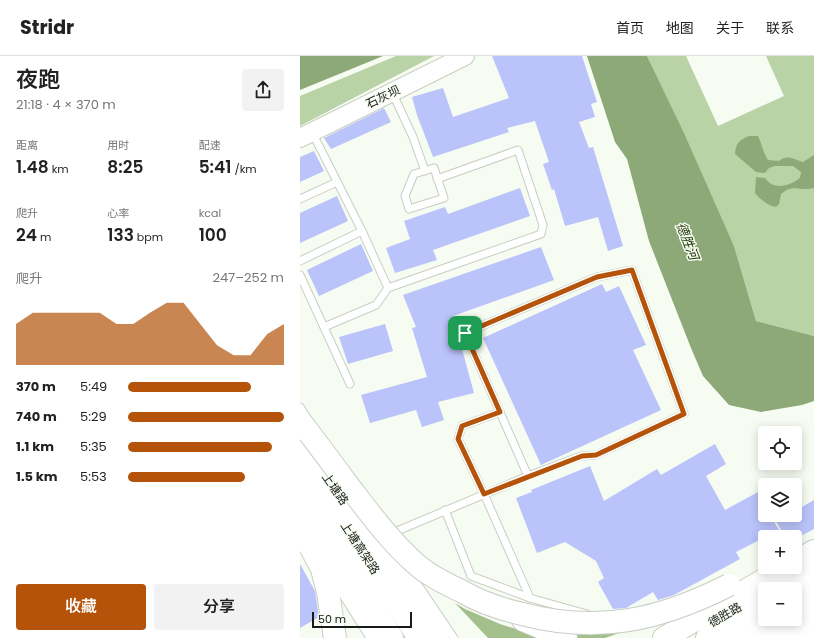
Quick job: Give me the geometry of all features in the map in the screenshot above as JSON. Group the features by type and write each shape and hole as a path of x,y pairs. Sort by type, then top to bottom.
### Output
{"main road":[{"path":"300,421 367,510 394,543 417,565 437,579 476,599 566,638"},
{"name":"上塘路","path":"300,439 379,539 438,638"},
{"name":"上塘高架路","path":"300,459 325,494 419,638"},
{"name":"上塘高架路","path":"300,488 392,638"},
{"path":"300,513 379,638"},
{"path":"300,527 322,568 328,592 335,638"},
{"path":"802,543 814,536"},
{"path":"802,558 814,551"},
{"path":"783,582 814,564"},
{"path":"494,607 537,618 566,623 619,622 647,617 703,598 758,568"},
{"path":"659,633 773,574"},
{"path":"802,584 814,577"},
{"path":"802,602 814,595"},
{"name":"德胜路","path":"685,638 758,596"},
{"path":"707,638 758,609"},
{"path":"767,638 814,611"},
{"path":"740,638 761,626"},
{"path":"797,638 814,628"}],"street":[{"name":"石灰坝","path":"306,135 465,56"}],"lane":[{"path":"392,92 413,136 425,171"},
{"path":"306,135 337,182 362,231 388,288"},
{"path":"324,326 376,305 388,288 541,234 543,225 518,150 437,179"},
{"path":"434,168 444,198 409,209 405,196 414,174 425,171 434,168"},
{"path":"300,199 337,182"},
{"path":"300,261 362,231"},
{"path":"379,539 528,476 582,456 596,455 684,414 632,270 597,277 465,333 528,476"},
{"path":"300,275 350,384"},
{"path":"300,407 379,539 454,638"},
{"path":"500,412 462,426 458,439 530,598"},
{"path":"445,510 471,576 530,598 659,633"}],"shaded area":[{"path":"396,56 434,56 300,126 300,96"},
{"path":"647,56 686,56 718,126 784,96 766,56 814,56 814,336 756,321 734,246"},
{"path":"455,603 465,609 500,624 535,635 619,633 605,638 488,638"}],"water":[{"path":"300,56 383,56 300,90"},
{"name":"德胜河","path":"587,56 647,56 683,131 734,246 756,321 814,336 814,401 802,405 761,412 729,405 703,376 649,241 627,159 615,142"},
{"path":"749,136 758,136 768,160 779,161 787,157 803,162 814,155 814,188 794,188 786,191 781,194 779,204 776,207 767,204 762,200 755,193 756,177 765,178 773,185 782,186 800,178 801,172 793,166 775,166 769,168 765,173 756,172 735,154 736,147 739,142"}],"building":[{"path":"492,56 582,56 597,102 591,104 595,117 579,122 589,148 593,147 623,246 608,251 598,217 565,226 554,189 552,190 543,164 549,162 535,121 507,128 509,132 433,157 417,115 412,97 443,88 453,117 509,98"},
{"path":"384,108 391,122 331,149 324,138"},
{"path":"314,151 324,171 300,182 300,157"},
{"path":"520,188 530,216 433,250 437,260 395,273 386,248 410,239 404,221 445,207 448,214"},
{"path":"337,196 348,221 300,243 300,213"},
{"path":"361,244 373,271 319,296 307,270"},
{"path":"541,247 554,280 453,316 474,393 438,402 444,420 422,427 416,410 370,423 361,395 427,377 412,328 416,327 403,295"},
{"path":"602,284 606,292 619,286 646,345 633,350 661,410 541,465 483,338"},
{"path":"385,324 393,351 348,364 339,337"},
{"path":"715,444 726,464 706,476 725,510 758,492 758,522 774,522 779,530 758,530 758,541 736,552 740,559 674,595 658,600 653,592 626,608 613,609 598,582 604,578 596,561 565,542 537,553 516,498 532,492 531,490 590,466 604,501 657,469 661,475"},
{"path":"814,500 814,529 802,535 802,530 781,530 777,522 802,522 802,507"},
{"path":"300,564 315,591 319,617 300,628"}],"route":[{"path":"632,270 684,414 596,455 582,456 484,494 458,439 462,426 500,412 465,333 597,277 632,270"}]}
